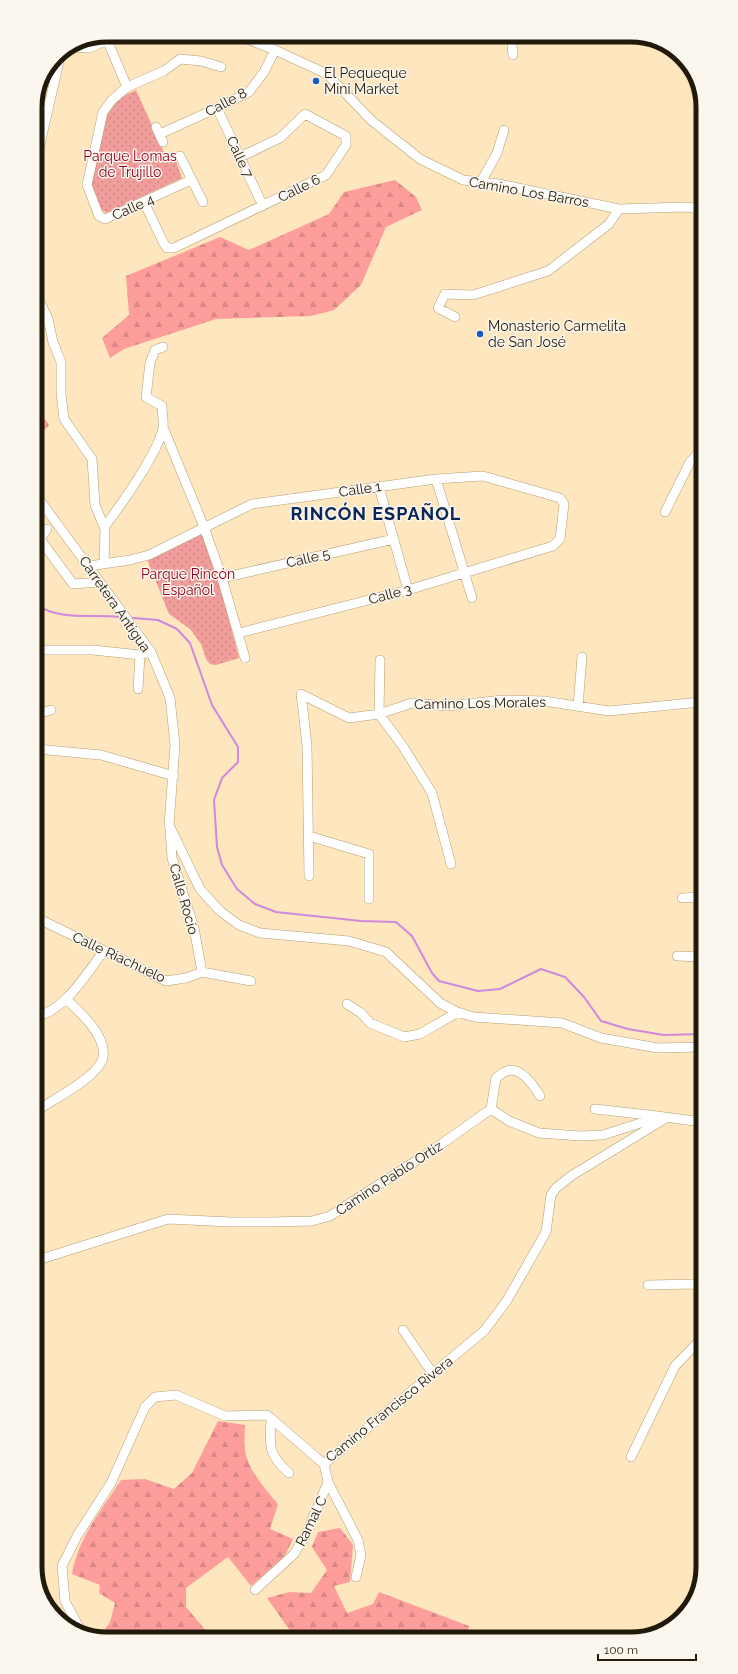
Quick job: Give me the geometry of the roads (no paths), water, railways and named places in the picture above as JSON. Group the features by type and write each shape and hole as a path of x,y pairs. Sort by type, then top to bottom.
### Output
{"street":[{"path":"81,48 89,48 108,42 127,87"},
{"name":"Camino Los Barros","path":"255,42 327,74 371,120 420,159 463,180 499,184 619,209 686,207 696,209"},
{"path":"512,42 513,55"},
{"name":"Calle 8","path":"160,134 249,92 264,72 275,50"},
{"name":"Calle 4","path":"190,180 105,219 99,216 87,185 103,112 112,100 127,87 164,71 180,59 201,61 220,67"},
{"path":"42,136 58,65"},
{"name":"Calle 7","path":"217,108 263,206"},
{"name":"Calle 6","path":"144,202 163,242 167,248 174,248 326,175 346,145 346,136 305,114 280,138 240,157"},
{"path":"481,182 497,153 504,130"},
{"path":"180,156 190,180 203,202"},
{"path":"455,317 438,308 445,294 473,295 548,271 609,224 619,209"},
{"path":"42,306 48,319 53,342 61,362 61,393 64,419 92,459 96,505 105,526 104,564"},
{"path":"163,347 155,350 150,363 146,397 162,406 163,428 204,527 222,578 239,633 244,658"},
{"path":"105,526 126,498 154,450 163,428"},
{"path":"665,512 690,462 696,455"},
{"name":"Calle 1","path":"89,566 130,560 148,555 252,504 436,480 483,476 560,498 564,504 560,539 553,546 540,550"},
{"path":"436,480 472,598"},
{"path":"379,487 408,590"},
{"name":"Carretera Antigua","path":"42,503 151,652 170,698 175,745 174,776 169,825"},
{"path":"42,536 47,529"},
{"name":"Calle 5","path":"222,578 394,539"},
{"path":"42,542 73,584 100,582"},
{"name":"Calle 3","path":"239,633 408,590 463,572 540,550"},
{"path":"42,650 93,650 140,655 151,652"},
{"path":"138,689 140,655"},
{"path":"578,706 582,657"},
{"path":"380,660 379,714 402,745 432,793 451,864"},
{"name":"Camino Los Morales","path":"309,836 307,745 301,694 349,718 379,714 412,703 447,706 503,700 544,701 609,711 696,702"},
{"path":"42,713 51,710"},
{"path":"42,749 101,755 174,776"},
{"path":"169,825 200,889 220,911 240,925 260,933 349,941 386,952 440,1004 474,1017 562,1023 601,1038 658,1048 696,1047"},
{"name":"Calle Rocío","path":"169,825 172,858 194,928 202,972"},
{"path":"309,876 309,836 369,854 369,899"},
{"path":"682,898 696,897"},
{"name":"Calle Riachuelo","path":"42,920 166,981 186,978 202,972"},
{"path":"42,1016 66,999 104,951"},
{"path":"677,956 696,957"},
{"path":"202,972 252,980"},
{"path":"42,1107 93,1074 103,1057 101,1041 87,1018 66,999"},
{"path":"347,1004 361,1013 370,1023 404,1036 420,1034 458,1012"},
{"path":"540,1096 529,1078 513,1071 507,1071 496,1078 490,1109 509,1122 539,1133 580,1136 604,1135 619,1132 653,1119 657,1116"},
{"name":"Camino Pablo Ortiz","path":"42,1259 168,1219 271,1222 312,1221 330,1216 433,1150 490,1109"},
{"path":"595,1109 696,1121"},
{"name":"Camino Francisco Rivera","path":"78,1625 66,1601 62,1566 77,1536 112,1482 145,1408 155,1397 176,1395 226,1416 267,1415 324,1464 484,1331 506,1302 546,1232 551,1195 556,1188 571,1176 666,1118"},
{"path":"648,1285 696,1284"},
{"path":"403,1330 433,1374"},
{"path":"631,1457 675,1366 696,1344"},
{"path":"271,1420 269,1442 274,1459 289,1473"},
{"path":"324,1464 328,1482 358,1540 361,1555 356,1577"},
{"name":"Ramal C","path":"255,1590 294,1554 305,1537 328,1482"}],"waterway":[{"path":"42,607 54,613 65,615 119,617"},
{"path":"133,618 158,620 177,629 190,643 212,705 238,747 238,762 222,778 214,800 217,847 222,865 237,889 255,904 276,912 361,921 396,922 412,936 432,973 439,981 478,991 500,989 541,969 565,977 584,997 601,1021 628,1029 664,1035 696,1034"}],"place":[{"name":"El Pequeque Mini Market","path":"316,81"},
{"name":"Monasterio Carmelita de San José","path":"480,334"}],"district":[{"name":"RINCÓN ESPAÑOL","path":"376,514"}],"park label":[{"name":"Parque Lomas de Trujillo","path":"130,164"},
{"name":"Parque Rincón Español","path":"188,582"}]}
